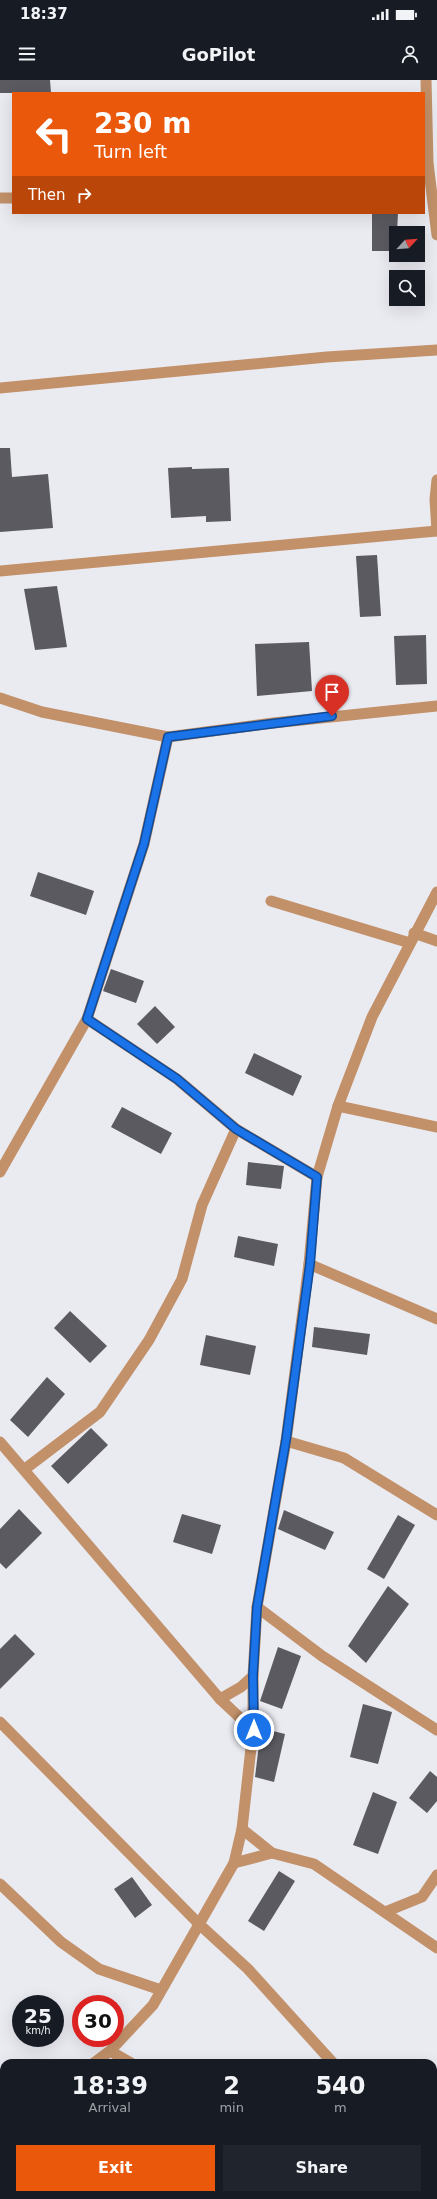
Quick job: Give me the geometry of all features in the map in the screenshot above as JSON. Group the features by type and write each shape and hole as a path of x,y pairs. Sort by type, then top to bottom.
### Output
{"street":[{"path":"426,80 430,163 437,235"},
{"path":"0,198 12,198"},
{"path":"0,388 327,357 437,350"},
{"path":"0,571 437,531 435,499 437,480"},
{"path":"0,698 42,712 168,737 273,723 437,706"},
{"path":"0,1172 87,1019 144,844 168,737"},
{"path":"99,2059 110,2051 153,2005 234,1863 242,1829 254,1730 253,1676 257,1607 286,1440 310,1264 317,1177 338,1106 372,1017 437,892"},
{"path":"271,901 412,938 437,941"},
{"path":"87,1019 177,1079 236,1129 317,1177"},
{"path":"338,1106 437,1127"},
{"path":"25,1469 100,1412 149,1340 182,1279 202,1205 236,1129"},
{"path":"310,1264 437,1319"},
{"path":"286,1440 344,1458 437,1515"},
{"path":"0,1442 25,1469 220,1699 254,1730"},
{"path":"257,1607 322,1656 437,1730"},
{"path":"220,1699 242,1687 253,1676"},
{"path":"0,1722 199,1924 248,1969 329,2059"},
{"path":"242,1829 272,1853 314,1864 437,1948"},
{"path":"234,1863 272,1853"},
{"path":"385,1912 422,1897 437,1875"},
{"path":"0,1884 60,1942 99,1969 161,1990"},
{"path":"110,2051 124,2059"}],"building":[{"path":"0,80 50,80 51,92 0,93"},
{"path":"372,214 398,214 397,226 389,226 389,251 372,251"},
{"path":"0,448 10,448 12,477 48,474 53,528 0,532"},
{"path":"192,467 192,469 229,468 231,521 206,522 206,516 171,518 168,468"},
{"path":"377,555 381,616 360,617 356,556"},
{"path":"57,586 67,647 35,650 24,589"},
{"path":"426,635 427,684 396,685 394,636"},
{"path":"309,642 312,691 257,696 255,644"},
{"path":"38,872 94,891 86,915 30,896"},
{"path":"111,969 144,981 136,1003 103,991"},
{"path":"155,1006 175,1027 157,1044 137,1024"},
{"path":"254,1053 302,1076 293,1096 245,1073"},
{"path":"122,1107 172,1133 161,1154 111,1127"},
{"path":"248,1162 284,1166 281,1189 246,1185"},
{"path":"238,1236 278,1244 274,1266 234,1257"},
{"path":"70,1311 107,1346 90,1363 54,1328"},
{"path":"314,1327 370,1334 367,1355 312,1347"},
{"path":"206,1335 256,1346 250,1375 200,1365"},
{"path":"47,1377 65,1394 28,1437 10,1420"},
{"path":"91,1428 108,1445 68,1484 51,1466"},
{"path":"19,1509 42,1533 6,1569 0,1563 0,1529"},
{"path":"284,1510 334,1532 325,1550 278,1529"},
{"path":"182,1514 221,1525 212,1554 173,1542"},
{"path":"398,1515 415,1525 384,1579 367,1569"},
{"path":"388,1586 409,1604 366,1663 348,1646"},
{"path":"15,1634 35,1654 0,1689 0,1649"},
{"path":"278,1647 301,1656 282,1709 260,1701"},
{"path":"363,1704 392,1712 378,1764 350,1757"},
{"path":"261,1728 285,1734 274,1782 255,1777"},
{"path":"430,1771 437,1777 437,1801 427,1813 409,1798"},
{"path":"373,1792 397,1802 378,1854 353,1845"},
{"path":"279,1871 295,1881 264,1931 248,1921"},
{"path":"132,1877 152,1905 135,1918 114,1889"}],"route":[{"path":"254,1730 253,1676 257,1607 286,1440 310,1264 317,1177 236,1129 177,1079 87,1019 144,844 168,737 332,716"}]}
